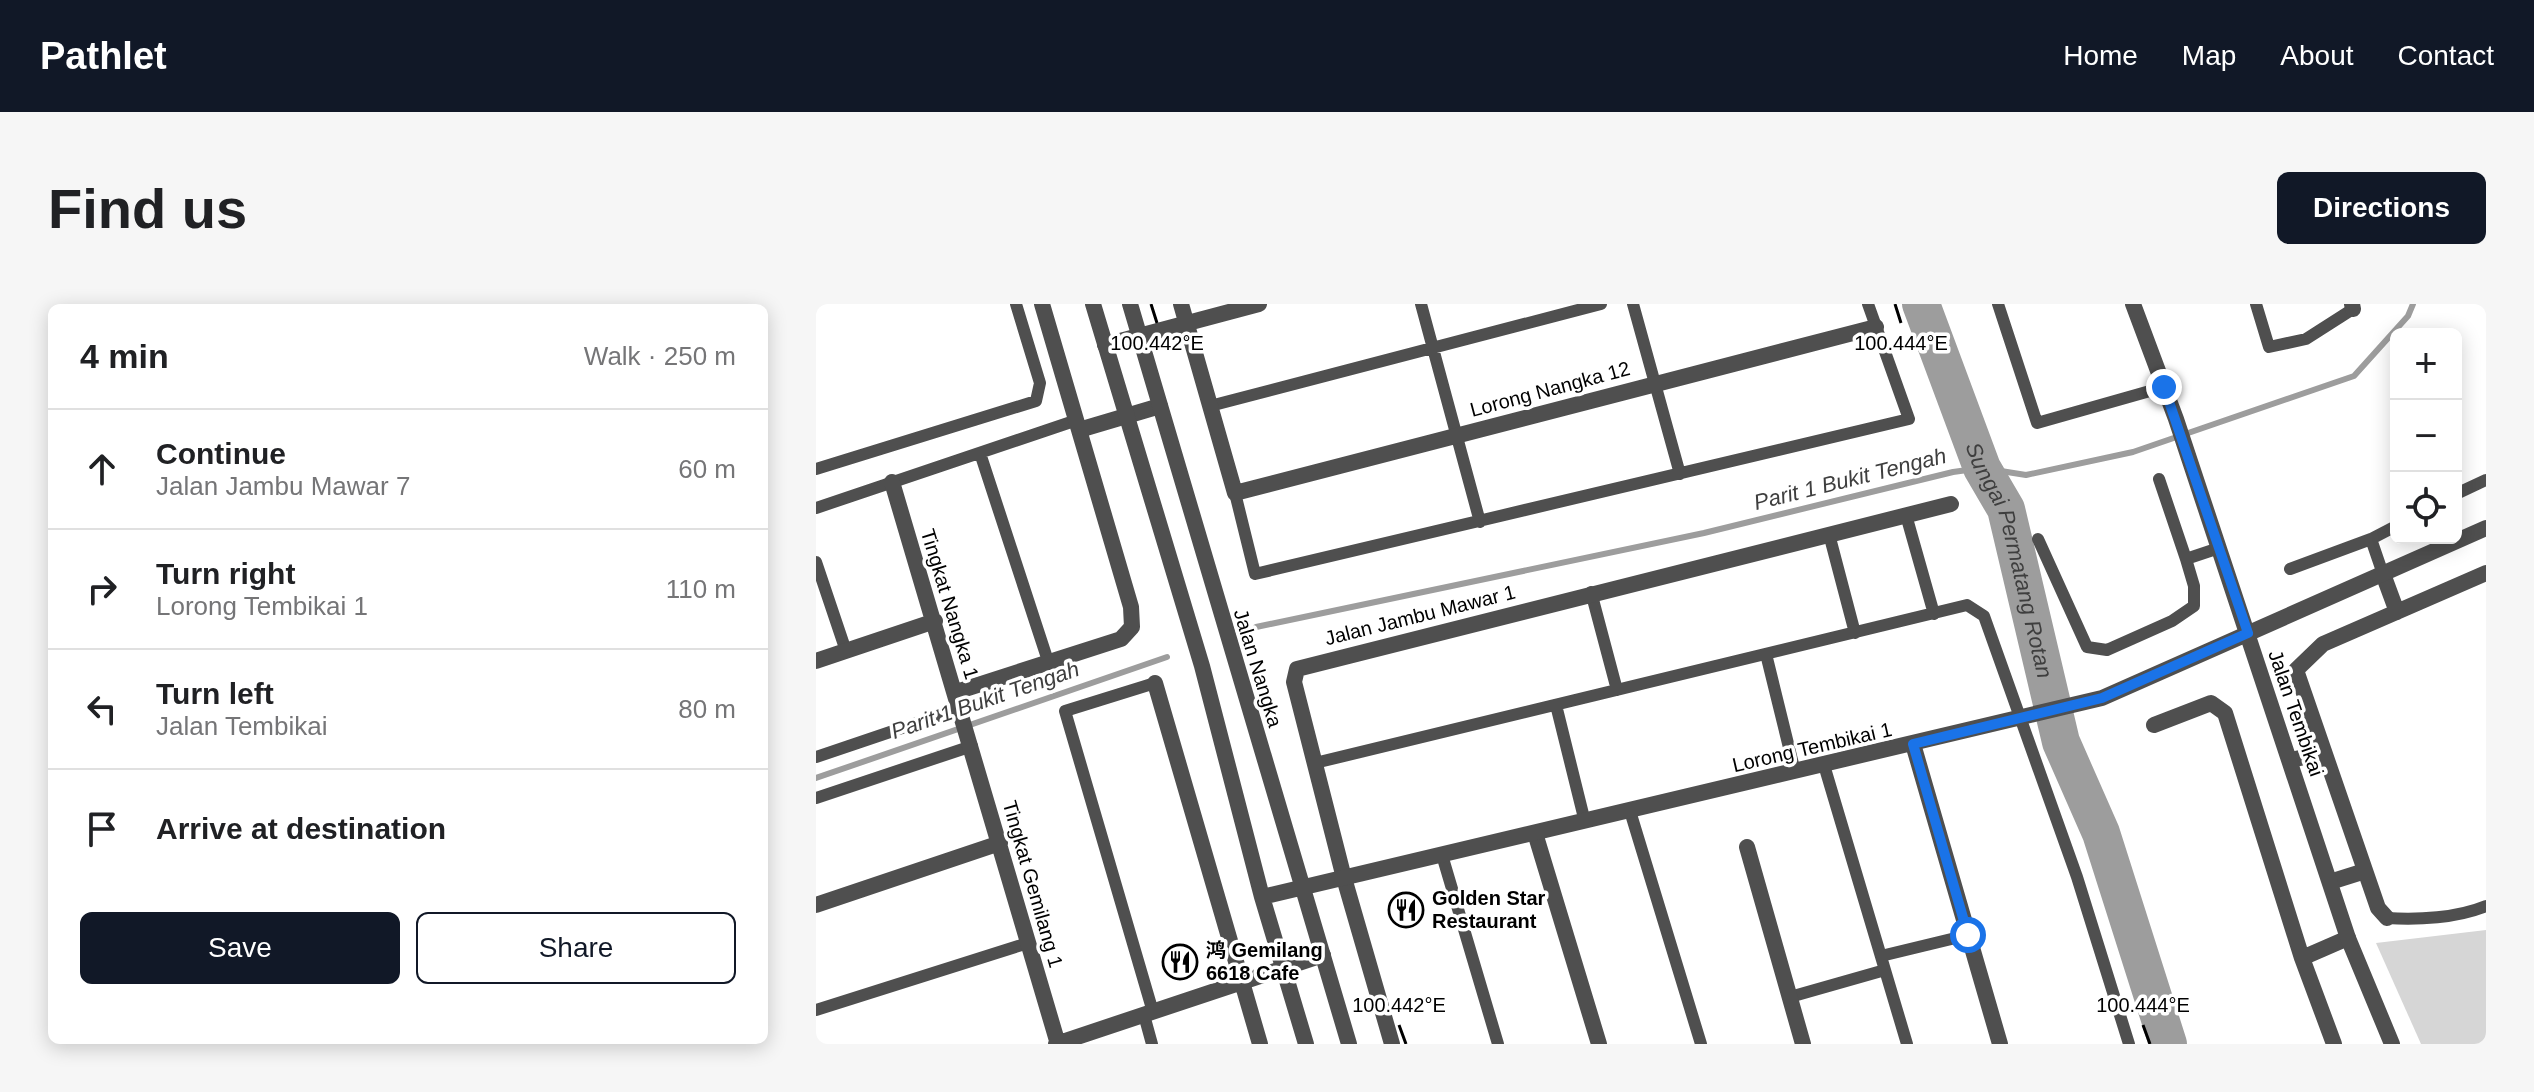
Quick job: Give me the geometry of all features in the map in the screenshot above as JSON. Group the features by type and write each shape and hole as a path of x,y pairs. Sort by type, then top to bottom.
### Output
{"street":[{"path":"960,705 1049,664 1121,639 1132,627 1131,607 1042,304"},
{"path":"1093,304 1202,666 1262,897 1306,1044"},
{"name":"Jalan Nangka","path":"1130,304 1349,1044"},
{"path":"1181,304 1235,493"},
{"path":"1105,345 1259,304"},
{"name":"Jalan Tembikai","path":"2133,304 2176,419 2348,938 2392,1044"},
{"name":"Lorong Nangka 12","path":"1235,493 1876,327"},
{"path":"1078,425 1160,406"},
{"name":"Tingkat Nangka 1","path":"892,482 971,741"},
{"name":"Jalan Jambu Mawar 1","path":"1392,1044 1344,878 1294,682 1297,669 1591,592 1951,504"},
{"name":"Lorong Tembikai 1","path":"1262,897 2102,698 2486,528"},
{"path":"2387,918 2378,908 2322,753 2298,677 2299,665 2323,644 2486,573"},
{"path":"2383,574 2397,612"},
{"path":"816,661 935,621"},
{"path":"1155,683 1260,1044"},
{"path":"2154,725 2211,703 2225,713 2302,958 2334,1044"},
{"name":"Tingkat Gemilang 1","path":"971,741 1057,1044"},
{"path":"1913,744 2000,1044"},
{"path":"2291,760 2322,753"},
{"path":"1535,833 1599,1044"},
{"path":"816,905 1000,843"},
{"path":"1747,847 1803,1044"},
{"path":"2330,882 2365,871"},
{"path":"2302,958 2348,938"},
{"path":"1057,1044 1323,955"}],"lane":[{"path":"816,469 1036,401 1040,383 1016,304"},
{"path":"1421,304 1480,522"},
{"path":"1210,406 1601,304"},
{"path":"1633,304 1680,474"},
{"path":"1235,493 1255,574 1909,419 1868,304"},
{"path":"1998,304 2037,423 2164,387"},
{"path":"2256,304 2269,347 2306,339 2353,307"},
{"path":"816,508 980,453 1078,425"},
{"path":"980,453 1049,664"},
{"path":"2038,539 2087,647 2107,650 2172,621 2194,606 2194,586 2159,479"},
{"path":"2462,491 2486,480"},
{"path":"1906,515 1934,614"},
{"path":"2290,569 2390,529"},
{"path":"1829,534 1855,633"},
{"path":"2371,539 2383,574"},
{"path":"2186,559 2219,548"},
{"path":"816,562 846,651"},
{"path":"1591,592 1617,690"},
{"path":"1315,763 1967,605 1984,616 2028,717 2128,1042 2113,1044"},
{"path":"1766,654 1795,772"},
{"path":"1152,1044 1148,1013 1065,711 1155,683"},
{"path":"816,757 960,705"},
{"path":"1556,705 1585,822"},
{"path":"816,798 971,741"},
{"path":"1824,765 1907,1044"},
{"path":"1630,811 1701,1044"},
{"path":"1442,855 1498,1044"},
{"path":"2387,918 2472,912 2486,906"},
{"path":"1881,956 1968,935"},
{"path":"816,1010 1028,943"},
{"path":"1790,997 1885,970"}],"shaded area":[{"path":"2486,930 2486,1044 2421,1044 2376,943"}],"waterway":[{"name":"Sungai Permatang Rotan","path":"1921,304 1982,468 2006,509 2061,742 2101,833 2168,1044"},
{"name":"Parit 1 Bukit Tengah","path":"1256,627 1704,533 1953,472 1982,468 2026,475 2133,452 2354,376 2408,316 2413,304"},
{"name":"Parit 1 Bukit Tengah","path":"816,778 1167,657"}],"place":[{"name":"Golden Star Restaurant","path":"1406,910"},
{"name":"鸿 Gemilang 6618 Cafe","path":"1180,962"}],"route":[{"path":"1968,935 1913,744 2102,698 2248,633 2164,387"}]}
